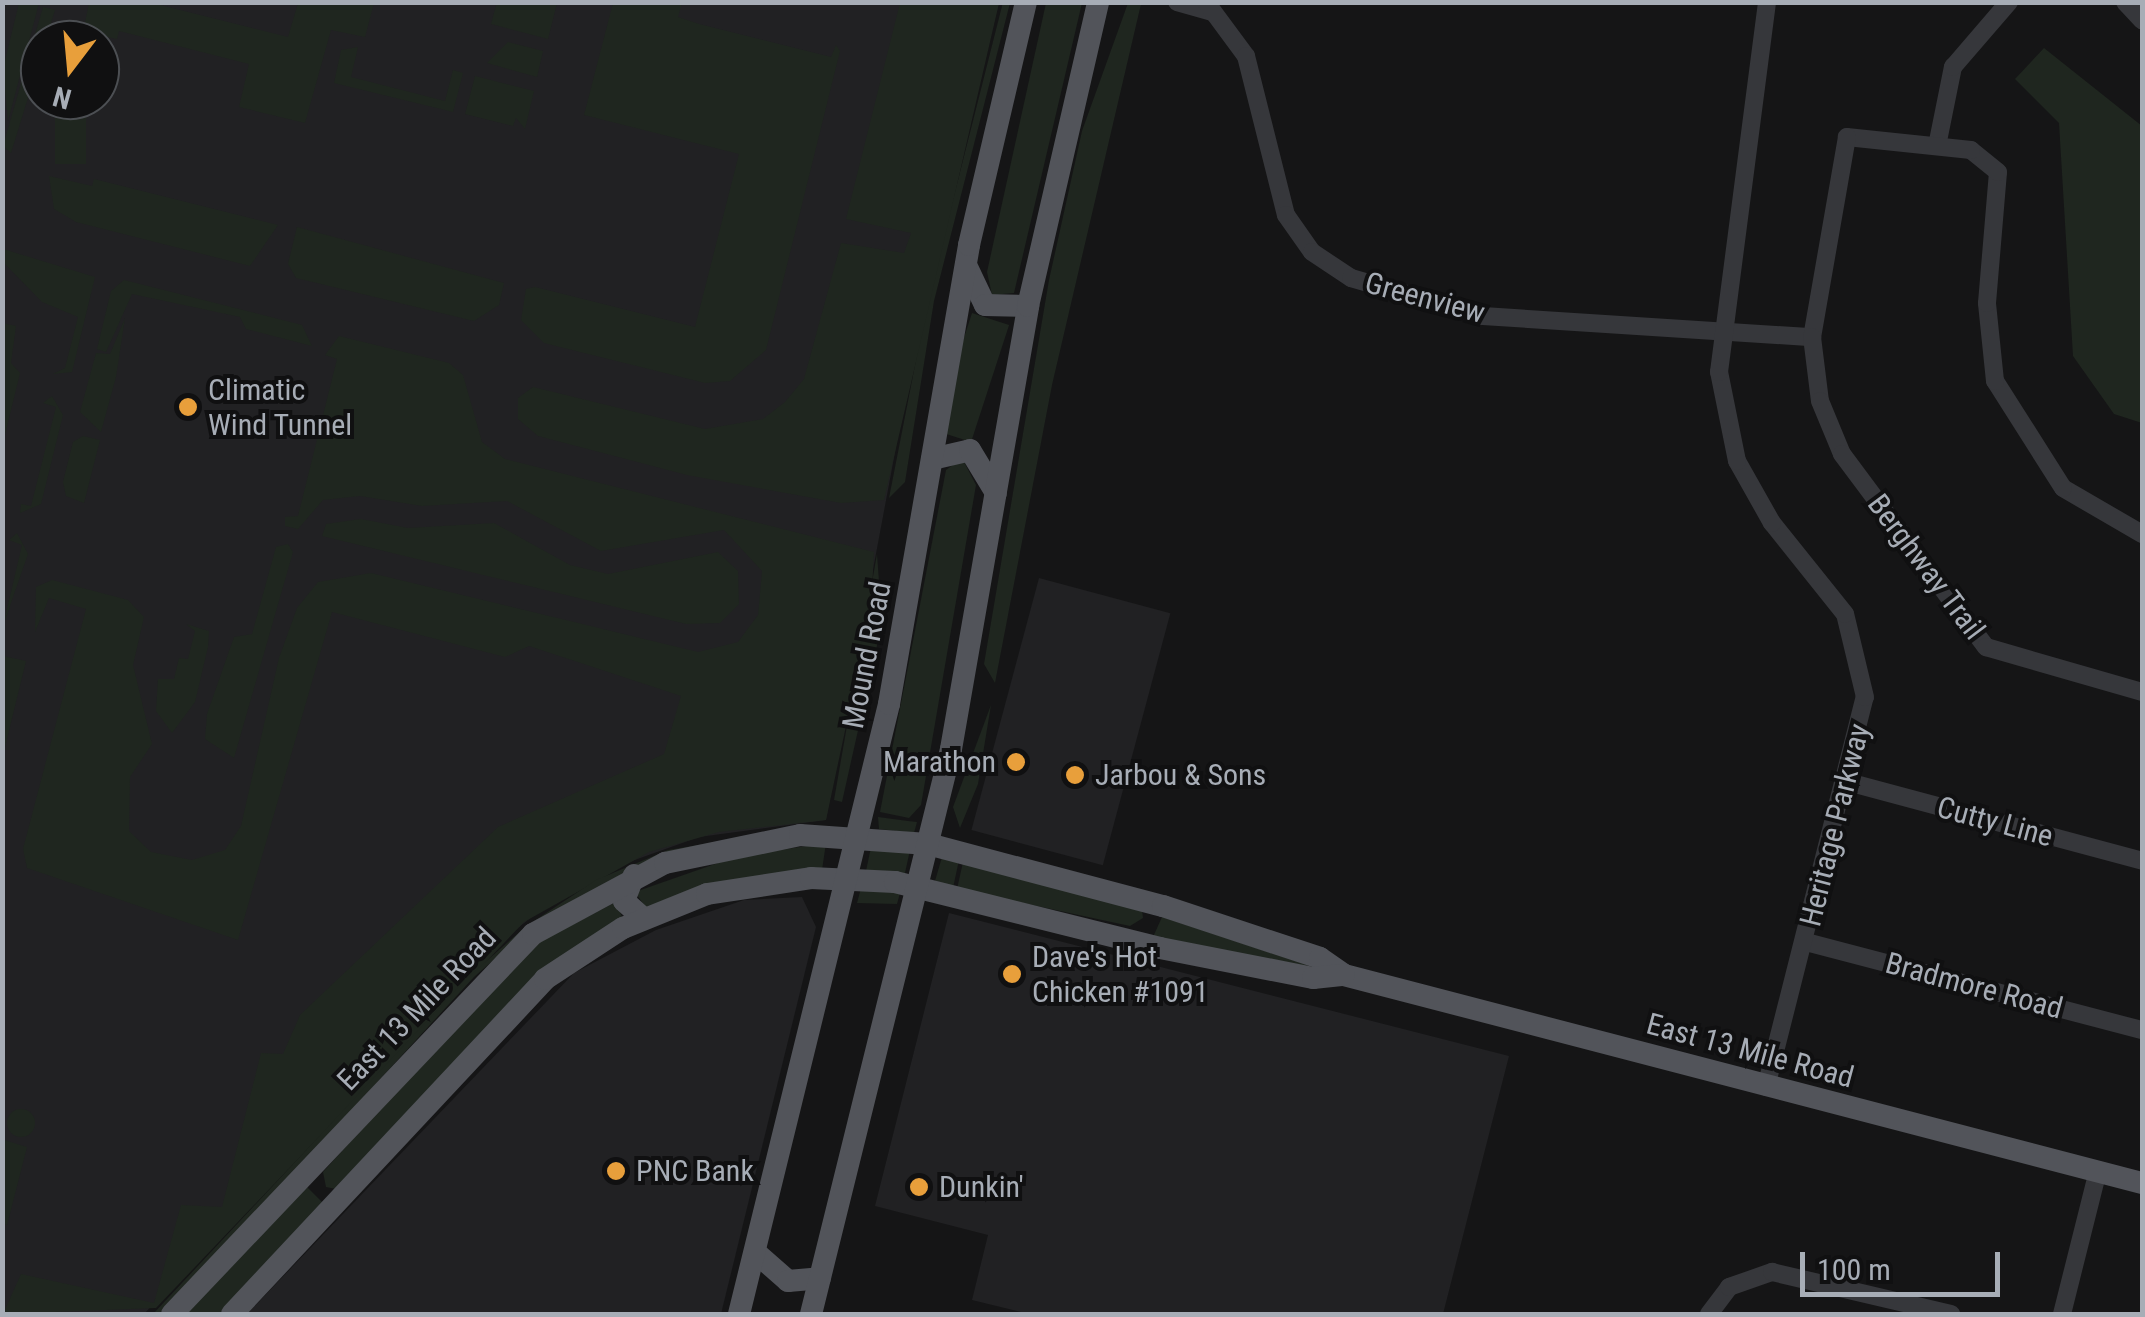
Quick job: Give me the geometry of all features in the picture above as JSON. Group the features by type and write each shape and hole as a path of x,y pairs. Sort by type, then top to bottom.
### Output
{"main road":[{"name":"Mound Road","path":"739,1314 858,836 932,459 966,262 1026,2"},
{"path":"811,1314 928,844 997,497 1028,306 1098,2"},
{"path":"966,262 985,305 1028,306"},
{"path":"932,459 970,450 997,497"},
{"name":"East 13 Mile Road","path":"172,1314 492,968 554,920 634,875 727,845 858,836 928,844 1149,902 1320,958 1344,975 2142,1182"},
{"path":"634,875 624,901 643,918"},
{"name":"East 13 Mile Road","path":"232,1314 526,996 643,918 736,887 847,879 918,886 1058,922 1314,978 1344,975"},
{"path":"1058,922 1068,915 1144,930 1149,902"},
{"path":"312,1164 318,1188 338,1198"},
{"path":"755,1252 788,1280 820,1278"}],"street":[{"name":"Greenview","path":"1177,2 1209,7 1246,56 1286,215 1312,252 1352,278 1484,316 1812,338"},
{"name":"Heritage Parkway","path":"1766,1087 1848,782 1865,697 1857,638 1737,460 1719,372 1721,332 1767,2"},
{"path":"2008,2 1953,66 1936,146 1971,150 1998,172 1990,344 2012,420 2063,488 2142,534"},
{"path":"2125,2 2142,20"},
{"name":"Berghway Trail","path":"1936,146 1847,137 1812,338 1820,401 1842,454 1967,631 2004,656 2142,692"},
{"name":"Cutty Line","path":"1848,782 2142,861"},
{"name":"Bradmore Road","path":"1806,942 2142,1030"},
{"path":"2062,1314 2098,1172"},
{"path":"1709,1314 1744,1277 1798,1274 1952,1314"}],"shaded area":[{"path":"497,2 557,3 548,39 491,24"},
{"path":"1003,2 1010,3 934,301 905,482 889,498 928,299"},
{"path":"3,3 999,3 924,298 826,820 699,837 604,871 548,904 485,954 144,1314 3,1314"},
{"path":"19,3 39,3 35,20 20,20 20,75 8,121 3,69"},
{"path":"89,3 152,3 288,37 298,3 374,3 365,37 331,30 305,123 239,107 249,64 120,31 120,20 85,20"},
{"path":"613,3 682,3 678,17 699,24 831,57 836,45 840,51 766,350 730,381 705,383 544,343 521,320 526,289 535,287 695,327 739,154 584,115"},
{"path":"900,3 999,3 884,500 841,503 687,475 538,436 518,419 518,398 533,387 705,429 763,419 785,402 804,379 841,243 904,253 911,233 846,219"},
{"path":"1046,3 1082,3 1014,293 992,295 987,272"},
{"path":"1128,3 1141,4 1052,385 995,683 984,664 1049,280 1082,131"},
{"path":"43,7 55,10 52,20 39,20"},
{"path":"508,42 543,51 537,77 487,63"},
{"path":"358,47 351,77 445,101 453,70 463,73 453,112 334,83 341,50"},
{"path":"2044,48 2142,126 2142,423 2114,414 2073,356 2059,123 2015,79"},
{"path":"475,76 534,91 525,129 516,118 513,126 465,114"},
{"path":"20,87 21,120 11,153 3,146"},
{"path":"55,120 86,120 86,164 55,164"},
{"path":"49,176 92,186 94,179 278,225 250,266 76,222 54,209"},
{"path":"297,227 504,283 499,305 474,321 296,278 288,264"},
{"path":"3,249 95,277 72,372 53,374 65,368 78,317 42,302 3,262"},
{"path":"124,280 302,325 312,346 246,329 240,317 132,294 106,352 97,349 111,291"},
{"path":"972,313 1009,325 971,442 934,430"},
{"path":"125,318 116,377 101,432 80,412 96,353 110,354"},
{"path":"3,323 16,326 11,363 20,373 3,443"},
{"path":"339,336 449,363 463,375 482,442 505,459 874,552 871,609 826,820 719,832 649,852 524,922 156,1308 3,1314 21,1274 154,1303 181,1205 222,1207 261,1053 283,1054 300,1015 498,827 664,754 681,696 529,646 505,657 332,612 238,940 27,868 23,849 86,609 49,598 35,632 36,587 52,580 128,600 144,617 133,665 152,744 130,777 129,831 151,852 192,860 225,850 241,826 279,658 297,608 318,582 371,573 698,652 738,642 758,615 762,571 724,530 601,551 507,501 422,506 360,496 323,500 298,529 285,526 285,517 298,516 337,359 325,355"},
{"path":"52,396 63,415 41,504 20,513 21,504 31,506 56,407 43,403"},
{"path":"83,436 100,440 84,503 66,496 63,482 73,442"},
{"path":"962,458 976,485 921,805 909,818 880,812 946,470"},
{"path":"361,519 408,528 494,523 570,565 608,574 718,552 738,571 739,604 720,623 686,624 322,536 326,524"},
{"path":"17,533 28,554 3,626 22,545 9,540"},
{"path":"288,544 293,552 234,758 205,739 207,714 234,637 252,634 276,547"},
{"path":"877,554 882,623 842,802 834,800"},
{"path":"1039,578 1170,613 1103,865 971,830"},
{"path":"186,624 209,631 208,647 195,702 172,733 156,711 158,679 174,679 179,658 188,659 195,631"},
{"path":"2,656 26,661 3,755"},
{"path":"991,705 978,784 960,828 953,807"},
{"path":"878,817 917,822 914,833 879,829"},
{"path":"825,824 666,854 539,920 474,977 187,1289 164,1311 153,1314 466,979 525,927 596,880 668,850"},
{"path":"826,843 822,870 646,908 635,892 735,857"},
{"path":"871,847 910,850 905,873 866,871"},
{"path":"942,857 959,860 953,888 935,881"},
{"path":"963,862 1142,910 1143,918 1130,926 957,889"},
{"path":"861,888 900,893 897,904 857,903"},
{"path":"802,897 816,927 721,1314 247,1314 574,973 656,930 744,900"},
{"path":"616,902 622,917 336,1189 326,1187 323,1172 524,950"},
{"path":"949,913 1509,1056 1443,1314 1029,1314 972,1300 988,1235 875,1206"},
{"path":"1162,917 1317,968 1153,937"},
{"path":"21,1109 31,1113 35,1123 31,1133 21,1137 11,1133 7,1123 11,1113"},
{"path":"4,1140 27,1147 7,1225 2,1224"},
{"path":"306,1186 323,1203 222,1314 182,1314"}],"place":[{"name":"Climatic Wind Tunnel","path":"188,407"},
{"name":"Marathon","path":"1016,762"},
{"name":"Jarbou & Sons","path":"1075,775"},
{"name":"Dave's Hot Chicken #1091","path":"1012,974"},
{"name":"PNC Bank","path":"616,1171"},
{"name":"Dunkin'","path":"919,1187"}]}
